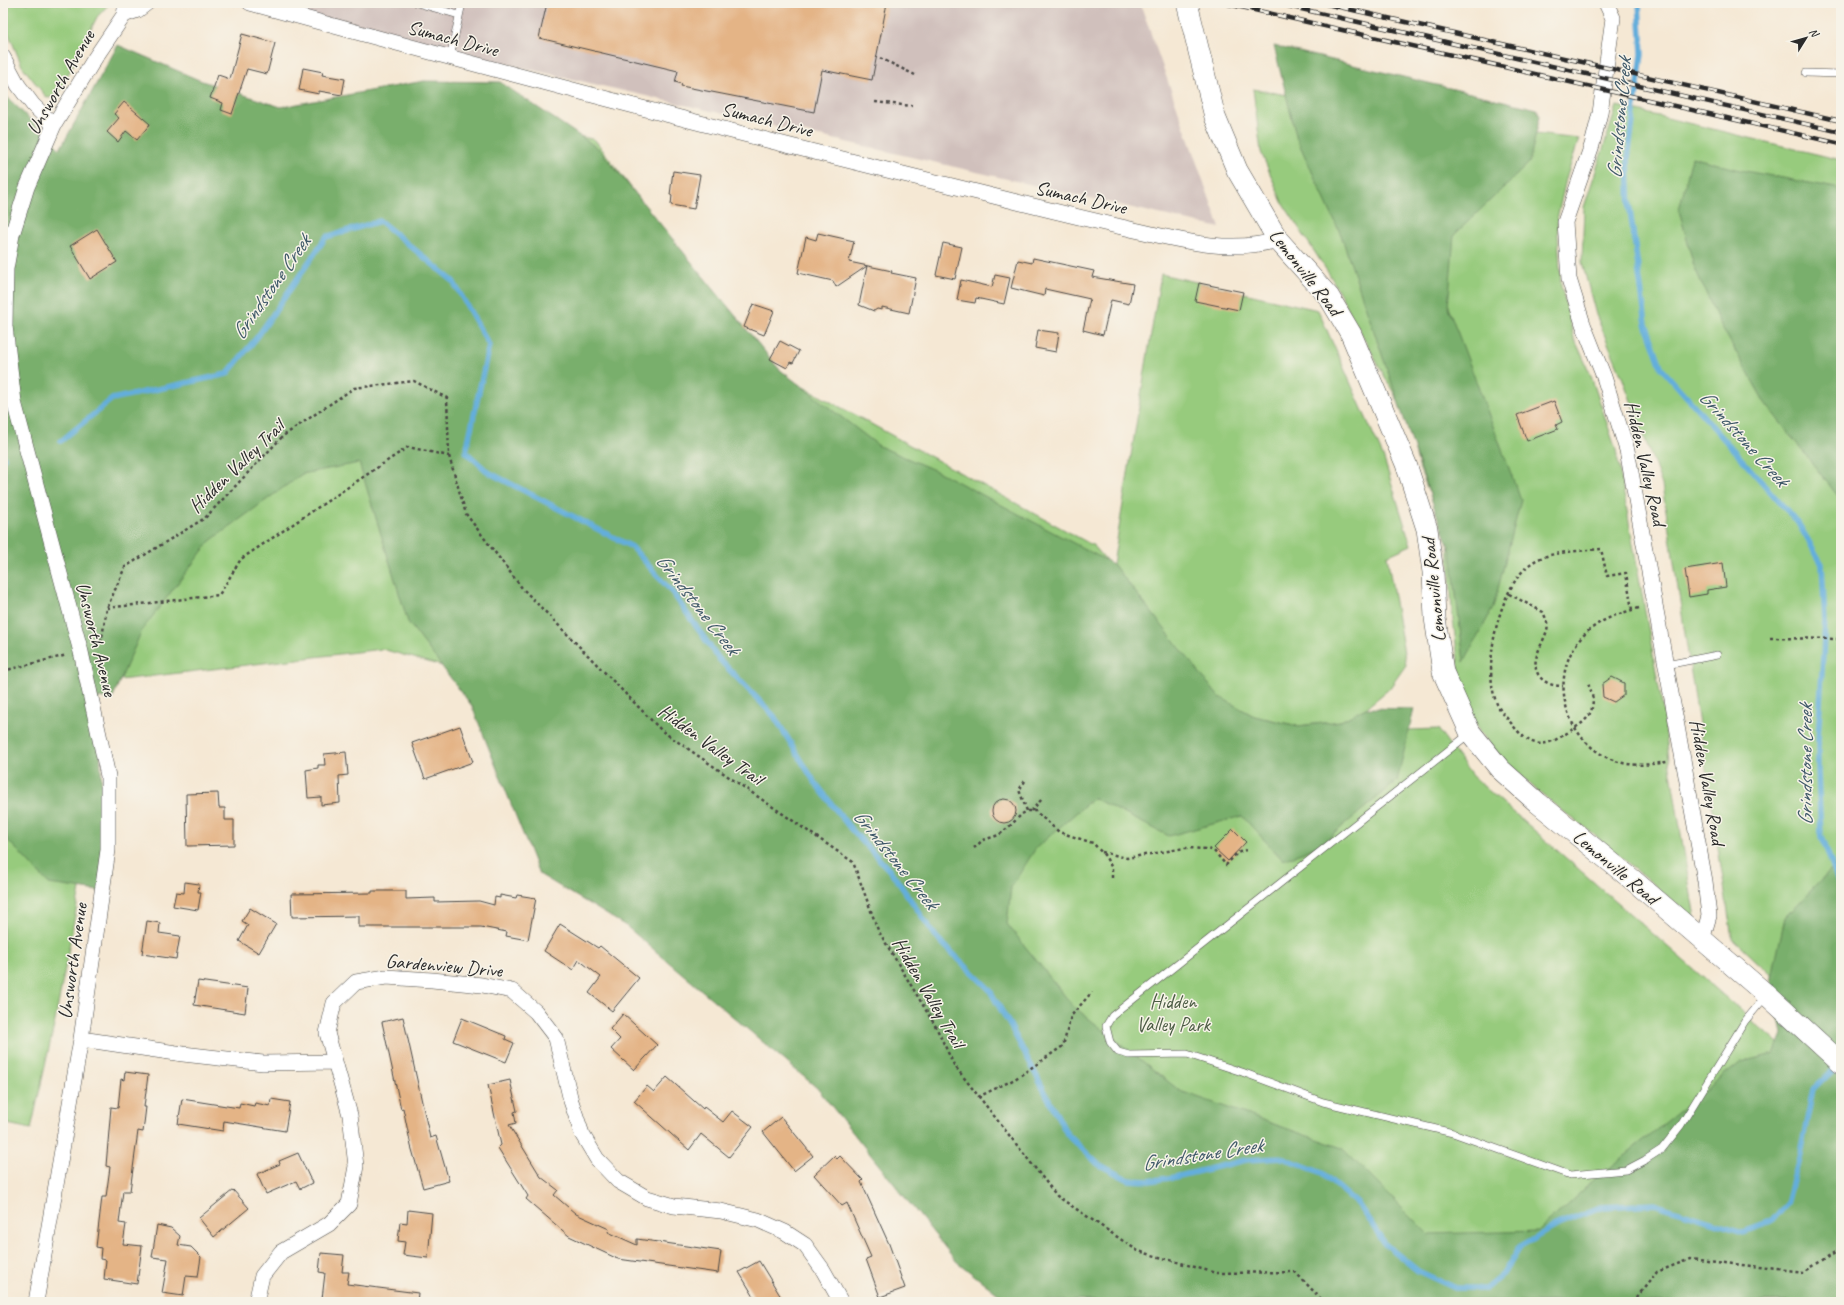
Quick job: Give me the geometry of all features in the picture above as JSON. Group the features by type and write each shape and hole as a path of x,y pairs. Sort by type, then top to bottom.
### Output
{"street":[{"name":"Unsworth Avenue","path":"36,1302 81,1039 107,858 108,776 81,652 14,402 5,326 6,270 12,235 27,187 54,125 125,9 138,10 147,3"},
{"name":"Sumach Drive","path":"250,3 450,58 906,175 1108,224 1205,246 1262,244 1278,240"},
{"name":"Lemonville Road","path":"1187,3 1215,117 1236,170 1278,240 1329,297 1351,334 1406,464 1427,530 1433,572 1435,618 1443,672 1470,732 1500,769 1538,803 1634,881 1767,995 1836,1058"},
{"name":"Hidden Valley Road","path":"1606,3 1613,18 1600,113 1592,144 1565,222 1569,279 1583,324 1604,377 1627,450 1682,759 1698,839 1708,908 1708,916 1702,940"},
{"path":"3,57 18,85 33,105 54,125"},
{"name":"Gardenview Drive","path":"256,1302 262,1276 281,1252 329,1224 348,1204 356,1166 350,1115 327,1033 334,1003 356,982 386,977 482,985 512,991 536,1012 556,1038 582,1134 597,1160 618,1181 647,1198 674,1206 729,1213 758,1220 786,1232 805,1245 824,1270 841,1302"},
{"path":"81,1039 183,1054 263,1063 335,1062"}],"lane":[{"path":"417,3 459,14"},
{"path":"450,58 462,3"},
{"path":"1806,73 1841,74"},
{"path":"1666,665 1717,656"},
{"path":"1470,732 1112,1016 1106,1026 1110,1042 1118,1052 1129,1055 1187,1054 1324,1102 1453,1133 1570,1175 1596,1173 1626,1170 1662,1149 1682,1124 1746,1021 1767,995"}],"path":[{"path":"880,58 915,75"},
{"path":"875,102 912,106"},
{"name":"Hidden Valley Trail","path":"81,652 101,643 107,608 125,567 205,518 283,436 354,388 414,381 447,398 449,456 466,514 522,588 662,731 853,862 878,930 936,1027 954,1065 1057,1196 1138,1251 1216,1273 1295,1272 1324,1302"},
{"path":"107,608 219,595 241,559 408,447 449,456"},
{"path":"1588,684 1593,697 1591,712 1586,719 1556,741 1548,744 1533,742 1518,732 1497,704 1491,678 1492,654 1501,609 1509,594 1509,589 1516,578 1534,561 1547,556 1601,549 1607,576 1626,573 1632,610"},
{"path":"1509,594 1543,612 1548,629 1538,653 1536,668 1543,680 1555,686 1563,686"},
{"path":"1655,603 1602,621 1581,638 1568,660 1563,686 1564,700 1567,713 1574,728 1590,746 1613,760 1639,765 1682,759"},
{"path":"1770,638 1841,639"},
{"path":"3,671 81,652"},
{"path":"1025,781 1020,790 1027,811"},
{"path":"1032,811 1043,798"},
{"path":"974,848 983,840 999,834 1012,825 1022,814 1027,811 1032,811 1059,832 1094,843 1102,852 1112,868 1112,881"},
{"path":"1102,852 1127,858 1185,848 1208,849 1214,851 1226,865 1238,853 1246,850"},
{"path":"978,1097 1015,1079 1056,1053 1063,1046 1071,1016 1092,992"},
{"path":"1633,1302 1657,1272 1690,1258 1804,1272 1841,1248"}],"shaded area":[{"path":"255,3 1140,3 1220,228 254,6"}],"green space":[{"path":"3,3 110,3 97,17 57,97 47,98 22,66 3,20"},
{"name":"Hidden Valley Park","path":"118,45 199,80 281,107 424,81 500,82 599,149 779,369 879,446 941,473 1113,564 1218,696 1254,716 1298,726 1341,721 1366,708 1414,709 1397,781 1319,846 1283,860 1242,816 1169,836 1093,798 1036,848 1011,887 1007,924 1073,1006 1180,1091 1342,1148 1428,1234 1539,1231 1595,1179 1741,1062 1774,1054 1782,1034 1771,982 1785,917 1841,860 1841,1302 1007,1301 956,1261 817,1088 626,926 539,874 472,706 408,622 359,463 302,474 210,541 142,630 112,699 98,697 106,892 49,884 3,835 3,93 60,149"},
{"path":"1274,46 1537,109 1540,116 1529,163 1454,235 1448,307 1521,500 1493,608 1464,662 1451,552 1341,235 1297,139"},
{"path":"1253,89 1438,123 1579,139 1566,179 1557,219 1561,285 1574,338 1590,373 1616,450 1663,710 1670,767 1695,919 1597,837 1542,795 1502,758 1479,731 1461,685 1452,612 1448,539 1420,470 1405,414 1331,277 1282,202 1261,152"},
{"name":"Hidden Valley Park","path":"415,93 595,140 767,367 1094,546 1145,605 1113,564 1161,274 1318,310 1383,456 1411,545 1387,556 1406,665 1389,689 1366,708 1341,721 1298,726 1254,716 1229,703 1256,735 1438,729 1472,776 1841,1098 1841,1302 1084,1302 467,673 382,649 120,680 31,320"},
{"path":"1617,106 1841,160 1841,1040 1732,938 1662,485 1621,374 1596,315 1582,262 1584,207"},
{"path":"1692,157 1740,170 1841,189 1841,500 1765,403 1718,320 1694,266 1679,210"},
{"path":"3,465 81,884 55,1021 31,1129 3,1123"}],"building":[{"path":"547,3 887,3 872,80 822,70 814,112 681,86 682,84 675,82 678,71 539,38"},
{"path":"242,34 275,43 267,74 247,69 232,114 221,110 223,103 210,98 218,75 230,79"},
{"path":"303,68 323,72 322,75 345,79 342,95 319,91 319,94 299,90"},
{"path":"124,102 150,124 137,140 126,131 118,142 107,132 119,118 114,114"},
{"path":"673,171 700,175 694,209 671,205 672,195 670,195"},
{"path":"97,229 117,262 90,279 70,246"},
{"path":"818,233 854,241 849,262 892,271 891,273 916,278 909,313 882,307 882,310 877,309 874,311 859,305 867,266 836,287 833,281 798,273 806,237 816,240"},
{"path":"943,243 962,247 955,279 936,275"},
{"path":"1033,258 1094,271 1092,277 1133,284 1129,304 1111,300 1103,335 1083,330 1090,299 1045,289 1044,296 1011,288 1018,260 1032,263"},
{"path":"995,275 1010,278 1004,304 976,298 975,303 957,300 961,280 992,287"},
{"path":"1199,283 1243,292 1239,310 1195,301"},
{"path":"753,304 774,311 764,335 744,327"},
{"path":"1038,330 1059,333 1056,352 1035,348"},
{"path":"780,341 799,351 793,363 790,362 787,368 770,359"},
{"path":"1554,401 1562,422 1556,425 1558,429 1527,441 1517,415"},
{"path":"1723,563 1726,587 1707,590 1707,594 1689,597 1685,569"},
{"path":"1612,677 1624,683 1624,695 1614,702 1603,697 1602,684"},
{"path":"460,726 473,762 425,779 412,743"},
{"path":"346,752 348,775 339,776 340,803 321,805 321,797 308,798 306,770 318,768 318,765 325,765 324,754"},
{"path":"218,793 219,808 225,808 225,820 234,820 234,845 187,846 186,794"},
{"path":"1004,799 1009,800 1015,806 1015,816 1009,822 1004,823 999,822 993,816 992,811 993,806 999,800"},
{"path":"1233,829 1246,842 1228,861 1214,848"},
{"path":"185,882 199,884 198,892 201,892 198,910 173,906 176,892 184,893"},
{"path":"372,891 406,891 406,899 435,898 435,902 479,901 494,905 495,897 500,898 500,895 516,898 517,895 536,898 528,940 506,936 507,932 481,927 359,927 359,916 292,917 291,894 372,893"},
{"path":"250,908 276,924 259,953 239,941 248,925 242,921"},
{"path":"147,921 160,923 159,933 180,936 176,959 142,954"},
{"path":"560,924 598,948 600,946 639,978 612,1011 589,993 601,977 579,960 573,970 544,951"},
{"path":"198,981 248,988 245,1013 194,1005"},
{"path":"623,1014 657,1045 634,1070 611,1049 620,1039 610,1029"},
{"path":"403,1017 430,1138 436,1136 449,1181 423,1188 411,1146 403,1108 401,1109 382,1022"},
{"path":"462,1018 506,1036 505,1039 514,1043 506,1062 453,1041"},
{"path":"125,1072 148,1075 143,1132 138,1131 130,1191 123,1191 119,1223 126,1224 123,1244 142,1246 137,1284 104,1279 106,1260 100,1259 101,1248 96,1247 102,1197 106,1197 110,1167 106,1166 111,1107 118,1108 121,1079 124,1080"},
{"path":"667,1077 703,1109 704,1107 723,1122 732,1111 753,1127 729,1157 701,1134 689,1150 634,1101 647,1086 654,1092"},
{"path":"510,1080 517,1111 514,1112 516,1123 509,1125 541,1177 558,1190 554,1195 576,1214 609,1229 608,1232 637,1245 637,1239 721,1251 718,1273 618,1259 569,1236 526,1199 528,1196 498,1148 501,1145 488,1085"},
{"path":"182,1099 239,1108 240,1103 254,1106 255,1103 270,1106 271,1099 290,1102 285,1131 224,1121 223,1131 178,1124"},
{"path":"781,1117 813,1156 794,1171 763,1132"},
{"path":"298,1153 312,1183 300,1189 296,1181 266,1194 257,1174 280,1164 279,1161"},
{"path":"834,1156 837,1159 840,1156 863,1180 861,1182 889,1244 905,1288 880,1297 866,1259 871,1257 847,1203 842,1206 814,1175"},
{"path":"233,1190 249,1208 214,1237 199,1218"},
{"path":"408,1210 432,1213 428,1258 403,1255 405,1242 398,1241 400,1222 407,1223"},
{"path":"157,1225 171,1228 180,1236 178,1245 191,1247 201,1257 198,1277 186,1276 183,1296 162,1293 168,1259 152,1257"},
{"path":"321,1253 344,1255 342,1272 349,1272 347,1284 418,1293 417,1302 325,1302 325,1300 322,1299 325,1273 319,1272"},
{"path":"759,1261 781,1297 773,1302 757,1302 739,1272"}],"waterway":[{"name":"Grindstone Creek","path":"1639,3 1642,54 1628,158 1630,210 1646,324 1662,369 1798,523 1822,564 1825,621 1818,740 1821,834 1841,890"},
{"name":"Grindstone Creek","path":"61,441 112,399 227,374 258,336 326,237 380,221 453,281 489,345 466,452 488,472 632,547 672,592 719,659 774,716 814,781 850,828 892,873 937,938 989,989 1011,1027 1067,1134 1098,1164 1129,1180 1149,1181 1175,1177 1246,1160 1284,1158 1322,1173 1358,1204 1386,1245 1418,1271 1455,1288 1486,1288 1503,1274 1519,1248 1558,1225 1603,1207 1654,1204 1743,1232 1771,1222 1787,1203 1799,1158 1813,1090 1838,1065"}],"railway":[{"path":"1224,3 1841,144"},
{"path":"1275,3 1841,132"},
{"path":"1322,3 1841,121"}]}
